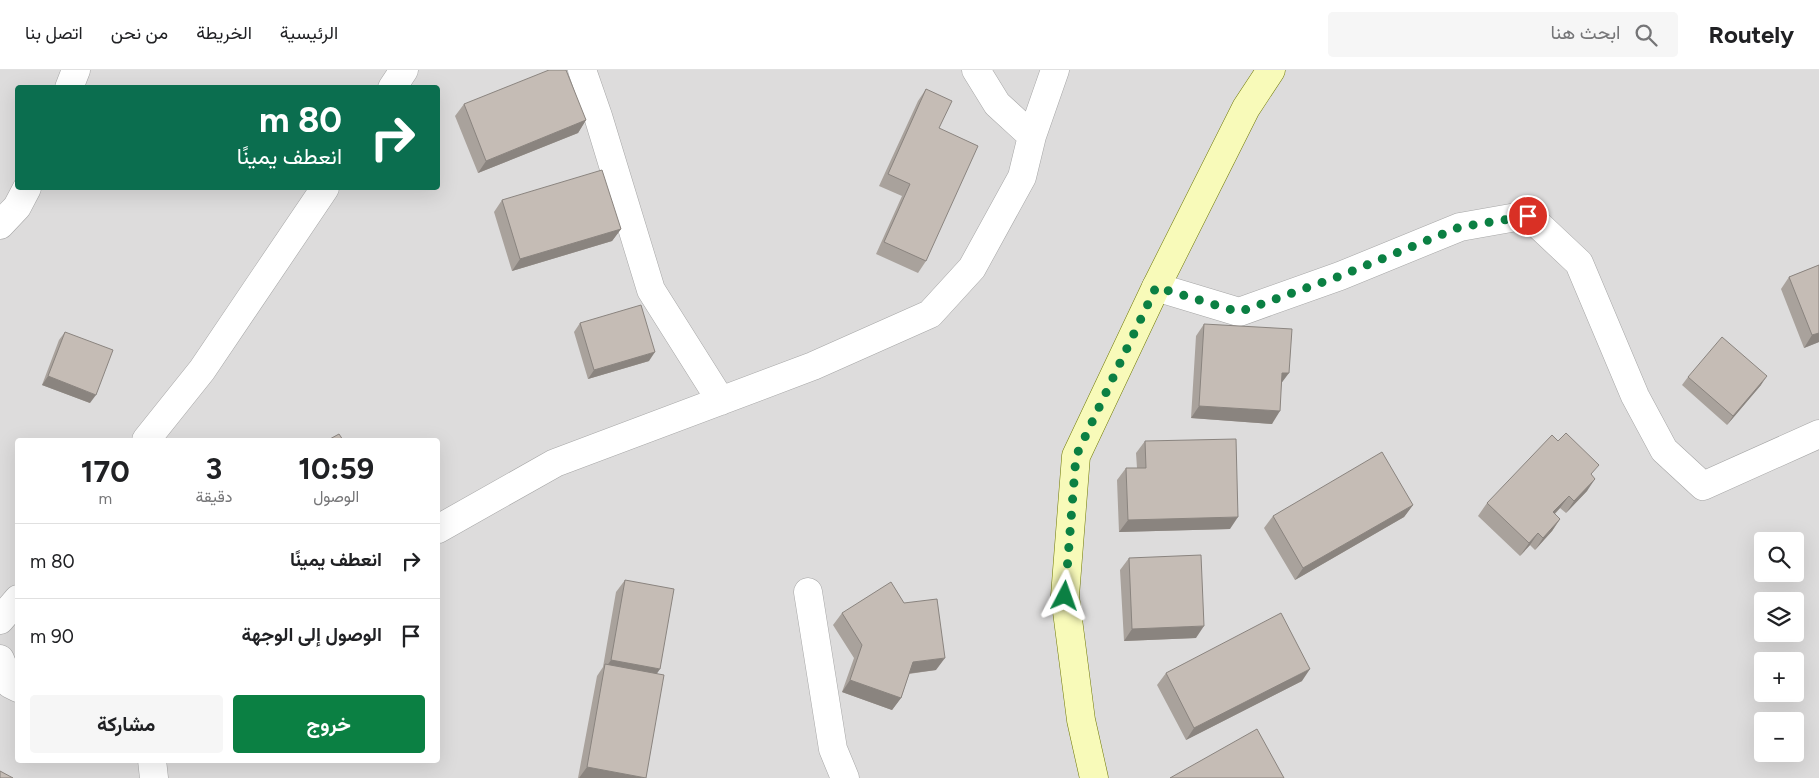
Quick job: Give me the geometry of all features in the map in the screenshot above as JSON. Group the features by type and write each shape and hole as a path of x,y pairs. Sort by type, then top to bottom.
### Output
{"main road":[{"path":"1246,108 1257,70"},
{"path":"1094,778 1081,720 1065,596 1076,456 1156,287 1246,108 1271,70"}],"street":[{"path":"70,85 76,70"},
{"path":"376,85 378,70"},
{"path":"394,85 404,70"},
{"path":"582,70 598,116 650,290 720,401"},
{"path":"976,70 997,104 1032,136"},
{"path":"440,528 555,463 813,366 930,314 972,268 1022,178 1032,136 1055,70"},
{"path":"0,225 17,207 26,190"},
{"path":"148,438 202,370 324,190"},
{"path":"1156,287 1239,312 1340,276 1460,227 1528,216 1579,263 1635,396 1664,450 1703,486 1819,434"},
{"path":"808,592 833,749 845,778"},
{"path":"0,620 15,602"},
{"path":"0,659 10,684 15,686"},
{"path":"152,763 154,778"}],"shaded area":[{"path":"0,70 1819,70 1819,778 0,778"}],"building":[{"path":"549,70 566,70 586,120 486,161 464,104"},
{"path":"926,89 952,101 939,128 978,146 926,261 884,242 910,184 888,174"},
{"path":"602,170 621,229 520,259 502,200"},
{"path":"1819,265 1819,333 1812,335 1789,277"},
{"path":"641,305 655,352 594,370 580,323"},
{"path":"1204,324 1292,329 1289,373 1282,373 1280,411 1199,406"},
{"path":"65,332 113,350 96,395 48,376"},
{"path":"1722,337 1767,376 1733,416 1688,377"},
{"path":"1566,433 1599,465 1591,474 1595,479 1574,501 1569,496 1553,512 1560,519 1543,538 1538,533 1529,543 1487,503 1552,435 1558,441"},
{"path":"339,434 342,438 332,438"},
{"path":"1236,439 1238,517 1128,520 1126,468 1146,468 1145,441"},
{"path":"1382,452 1413,505 1303,568 1273,516"},
{"path":"1201,555 1204,626 1132,629 1129,558"},
{"path":"625,580 674,589 660,669 611,660"},
{"path":"891,582 904,603 937,599 945,658 913,662 901,698 850,680 862,645 842,613"},
{"path":"1281,613 1310,669 1194,728 1166,673"},
{"path":"605,664 664,675 646,778 587,767"},
{"path":"1257,729 1284,778 1170,778"},
{"path":"0,771 13,778 0,778"}],"route":[{"path":"1065,596 1076,456 1156,287 1239,312 1340,276 1460,227 1528,216"}]}
